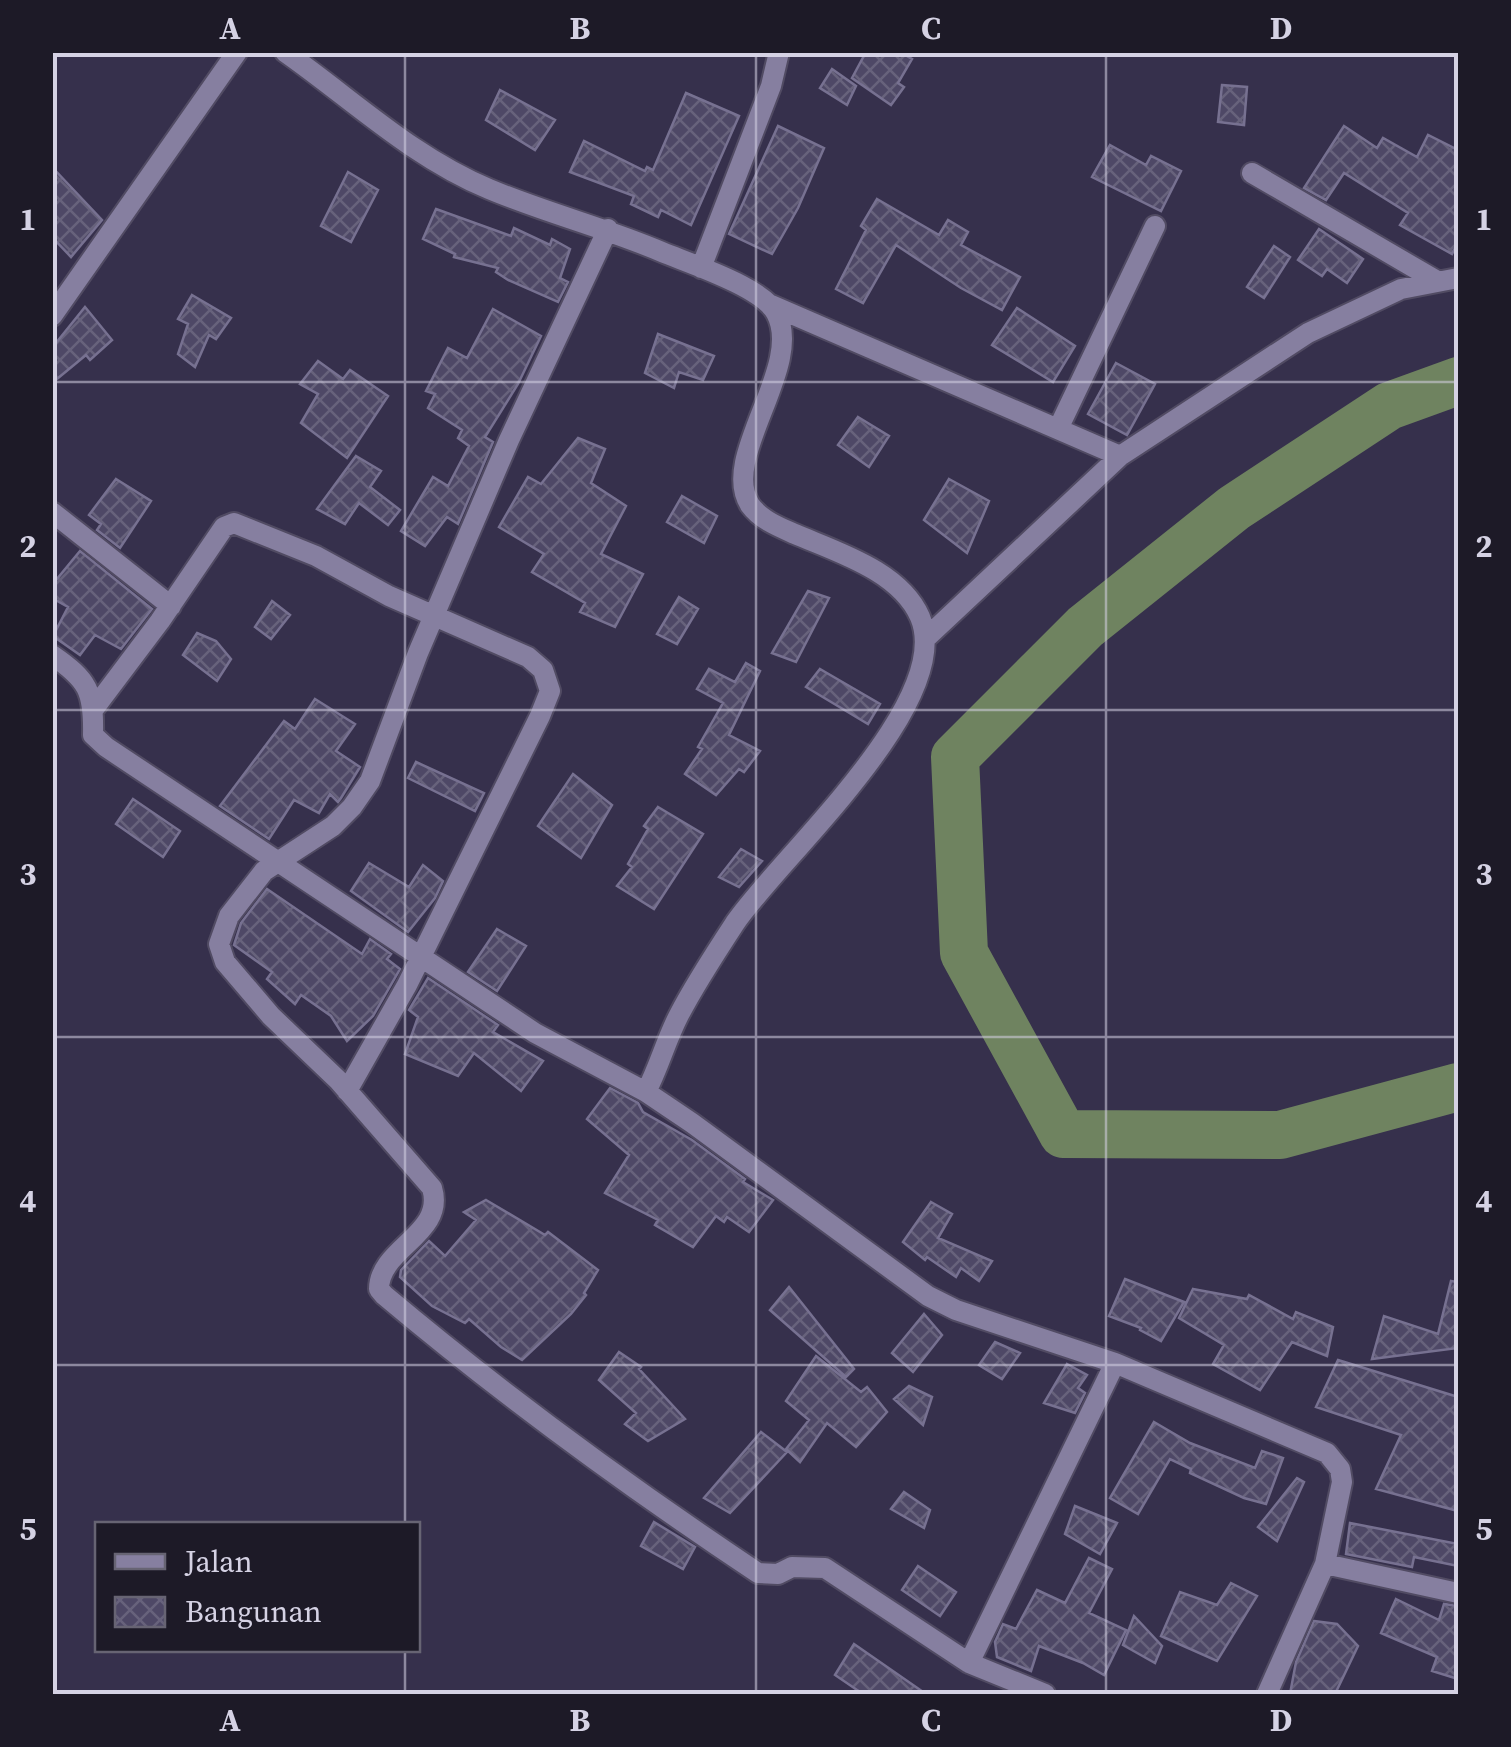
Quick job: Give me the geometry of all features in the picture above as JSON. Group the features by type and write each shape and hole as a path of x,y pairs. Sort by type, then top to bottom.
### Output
{"street":[{"path":"52,316 238,52"},
{"path":"701,268 771,86 779,52"},
{"path":"297,56 408,146 488,189 608,229 701,268 771,305 1120,456"},
{"path":"1252,173 1448,280"},
{"path":"1058,429 1155,226"},
{"path":"608,229 509,440 418,653 370,781 333,826 264,871 229,916 219,944 225,962 271,1016 347,1091 423,1175 436,1198 426,1224 382,1272 379,1289 384,1296 538,1419 758,1574 778,1574 792,1567 825,1568 969,1663 1045,1694"},
{"path":"926,639 1120,456 1308,333 1401,289 1448,280"},
{"path":"646,1092 678,1016 737,920 830,813 878,748 922,669 926,639 920,616 906,595 880,574 772,524 755,510 744,493 747,456 779,362 782,326 771,305"},
{"path":"52,512 170,606"},
{"path":"94,710 224,528 234,523 316,556 435,617 528,657 543,670 550,691 422,956 347,1091"},
{"path":"52,655 84,680 94,710 93,735 106,747 535,1033 646,1092 928,1296 956,1310 1115,1363 1328,1453 1340,1469 1342,1482 1326,1564 1267,1694"},
{"path":"969,1663 1115,1363"},
{"path":"1326,1564 1458,1592"}],"building":[{"path":"866,52 900,52 912,59 898,83 904,87 891,105 852,78"},
{"path":"832,69 856,86 847,105 820,88"},
{"path":"1222,85 1247,87 1244,125 1218,122"},
{"path":"500,90 555,120 535,150 486,120"},
{"path":"686,93 739,116 691,225 661,210 658,217 631,204 634,196 570,172 584,141 645,171 647,167 653,170"},
{"path":"778,126 824,148 798,208 772,254 729,234"},
{"path":"1344,126 1377,148 1383,138 1417,157 1428,135 1458,150 1458,242 1452,254 1400,225 1408,213 1344,173 1326,200 1304,188"},
{"path":"1110,145 1146,165 1151,156 1181,171 1161,211 1092,177"},
{"path":"52,167 102,220 71,257 52,237"},
{"path":"348,172 378,190 351,242 321,226"},
{"path":"877,199 939,235 948,220 968,232 961,245 1020,277 1002,310 896,245 863,303 836,289 866,230 861,226"},
{"path":"436,209 511,236 514,228 550,245 552,239 570,249 560,278 568,282 558,302 508,280 496,272 498,268 454,257 455,254 423,239"},
{"path":"1319,229 1363,259 1347,283 1327,269 1322,276 1298,260"},
{"path":"1274,246 1290,257 1264,298 1247,287"},
{"path":"192,295 231,318 216,339 209,335 195,367 178,354 188,324 178,319"},
{"path":"85,307 112,340 90,360 86,355 52,383 52,348"},
{"path":"1017,308 1075,346 1053,382 992,345"},
{"path":"493,309 541,336 518,384 485,437 493,442 458,524 447,517 425,546 401,531 433,477 448,486 469,446 458,438 462,430 428,408 435,394 426,391 448,348 467,358"},
{"path":"658,334 714,356 703,380 679,372 674,388 645,373"},
{"path":"318,361 343,379 350,370 388,396 347,458 301,423 318,394 300,384"},
{"path":"1116,363 1155,384 1127,435 1088,414"},
{"path":"858,417 889,436 869,467 838,445"},
{"path":"578,438 605,449 591,483 626,506 601,554 643,574 615,627 580,612 585,603 532,572 544,554 499,527 528,477 541,484"},
{"path":"356,456 381,471 370,487 400,510 388,525 359,503 345,524 317,509"},
{"path":"116,479 151,501 120,548 97,530 101,524 89,515"},
{"path":"949,479 989,501 967,553 924,520"},
{"path":"682,496 717,516 704,543 667,522"},
{"path":"80,551 152,609 121,649 95,635 80,655 53,636 68,607 52,598 52,585"},
{"path":"808,591 829,598 796,662 772,653"},
{"path":"679,597 698,609 677,644 657,634"},
{"path":"272,601 290,615 271,639 255,627"},
{"path":"197,633 216,641 231,659 217,681 183,655"},
{"path":"746,663 760,671 729,735 760,751 744,772 739,769 716,795 685,774 702,749 698,747 723,703 697,689 709,669 735,682"},
{"path":"820,669 880,704 868,724 806,687"},
{"path":"315,699 355,724 336,751 360,767 338,802 330,794 319,813 294,800 269,839 220,806 284,721 295,729"},
{"path":"416,762 484,793 475,811 408,778"},
{"path":"573,774 612,805 581,858 538,826"},
{"path":"133,799 180,831 163,857 116,824"},
{"path":"658,807 703,834 654,909 617,886 632,867 628,864 648,829 644,826"},
{"path":"741,849 762,861 739,887 719,877"},
{"path":"369,863 409,887 423,865 443,881 435,898 408,932 351,891"},
{"path":"267,889 362,954 370,939 391,954 387,959 400,969 373,1016 347,1041 331,1016 301,995 295,1004 267,979 272,972 234,945 241,923"},
{"path":"497,929 526,946 497,991 468,972"},
{"path":"428,978 498,1025 493,1032 543,1061 521,1091 474,1053 458,1076 405,1054 418,1017 409,1010"},
{"path":"610,1088 692,1140 745,1179 743,1182 773,1200 749,1232 727,1217 724,1222 716,1216 693,1247 655,1225 658,1220 605,1193 629,1155 587,1119"},
{"path":"486,1200 545,1235 548,1232 598,1270 571,1314 522,1360 469,1319 465,1323 432,1306 400,1277 401,1270 429,1241 445,1256 476,1220 464,1212"},
{"path":"931,1202 952,1214 938,1238 992,1261 979,1281 961,1268 956,1277 903,1242"},
{"path":"1125,1279 1184,1302 1161,1341 1141,1328 1109,1316"},
{"path":"1451,1281 1458,1282 1458,1348 1372,1359 1384,1316 1438,1334"},
{"path":"789,1287 854,1369 846,1377 770,1310"},
{"path":"1193,1289 1247,1299 1249,1295 1293,1319 1296,1312 1333,1327 1327,1356 1292,1342 1260,1390 1213,1364 1224,1345 1179,1318"},
{"path":"924,1314 942,1335 913,1372 892,1353"},
{"path":"995,1342 1020,1353 1002,1379 979,1365"},
{"path":"619,1352 641,1367 685,1419 648,1441 625,1424 636,1413 599,1380"},
{"path":"816,1356 861,1392 867,1387 887,1412 856,1447 827,1423 800,1462 786,1449 809,1420 786,1401"},
{"path":"1338,1360 1458,1397 1458,1511 1376,1489 1401,1435 1316,1407"},
{"path":"1067,1364 1087,1375 1078,1388 1085,1393 1075,1413 1044,1403"},
{"path":"909,1386 932,1397 923,1425 894,1399"},
{"path":"1154,1422 1190,1443 1255,1468 1262,1451 1283,1458 1266,1504 1190,1473 1191,1469 1170,1459 1138,1514 1110,1498"},
{"path":"761,1432 787,1452 730,1513 704,1498"},
{"path":"1297,1478 1304,1482 1277,1541 1258,1527"},
{"path":"904,1492 930,1510 924,1528 891,1509"},
{"path":"1075,1506 1117,1523 1100,1554 1065,1534"},
{"path":"654,1522 695,1547 683,1569 641,1546"},
{"path":"1350,1523 1458,1544 1458,1566 1414,1557 1412,1567 1346,1554"},
{"path":"1089,1558 1112,1569 1089,1613 1126,1630 1104,1675 1039,1646 1031,1671 997,1657 995,1642 1003,1624 1016,1629 1037,1590 1065,1603"},
{"path":"918,1566 956,1592 940,1616 902,1590"},
{"path":"1231,1583 1257,1596 1217,1661 1161,1636 1180,1592 1217,1605"},
{"path":"1396,1599 1439,1620 1444,1604 1458,1606 1458,1679 1432,1671 1437,1657 1381,1633"},
{"path":"1134,1616 1162,1646 1155,1663 1123,1645"},
{"path":"1314,1621 1337,1624 1358,1646 1335,1694 1290,1694 1296,1662"},
{"path":"854,1644 926,1694 863,1694 835,1675"}],"waterway":[{"path":"1458,381 1389,406 1234,508 1085,627 955,757 964,953 1063,1134 1280,1135 1458,1087"}]}
